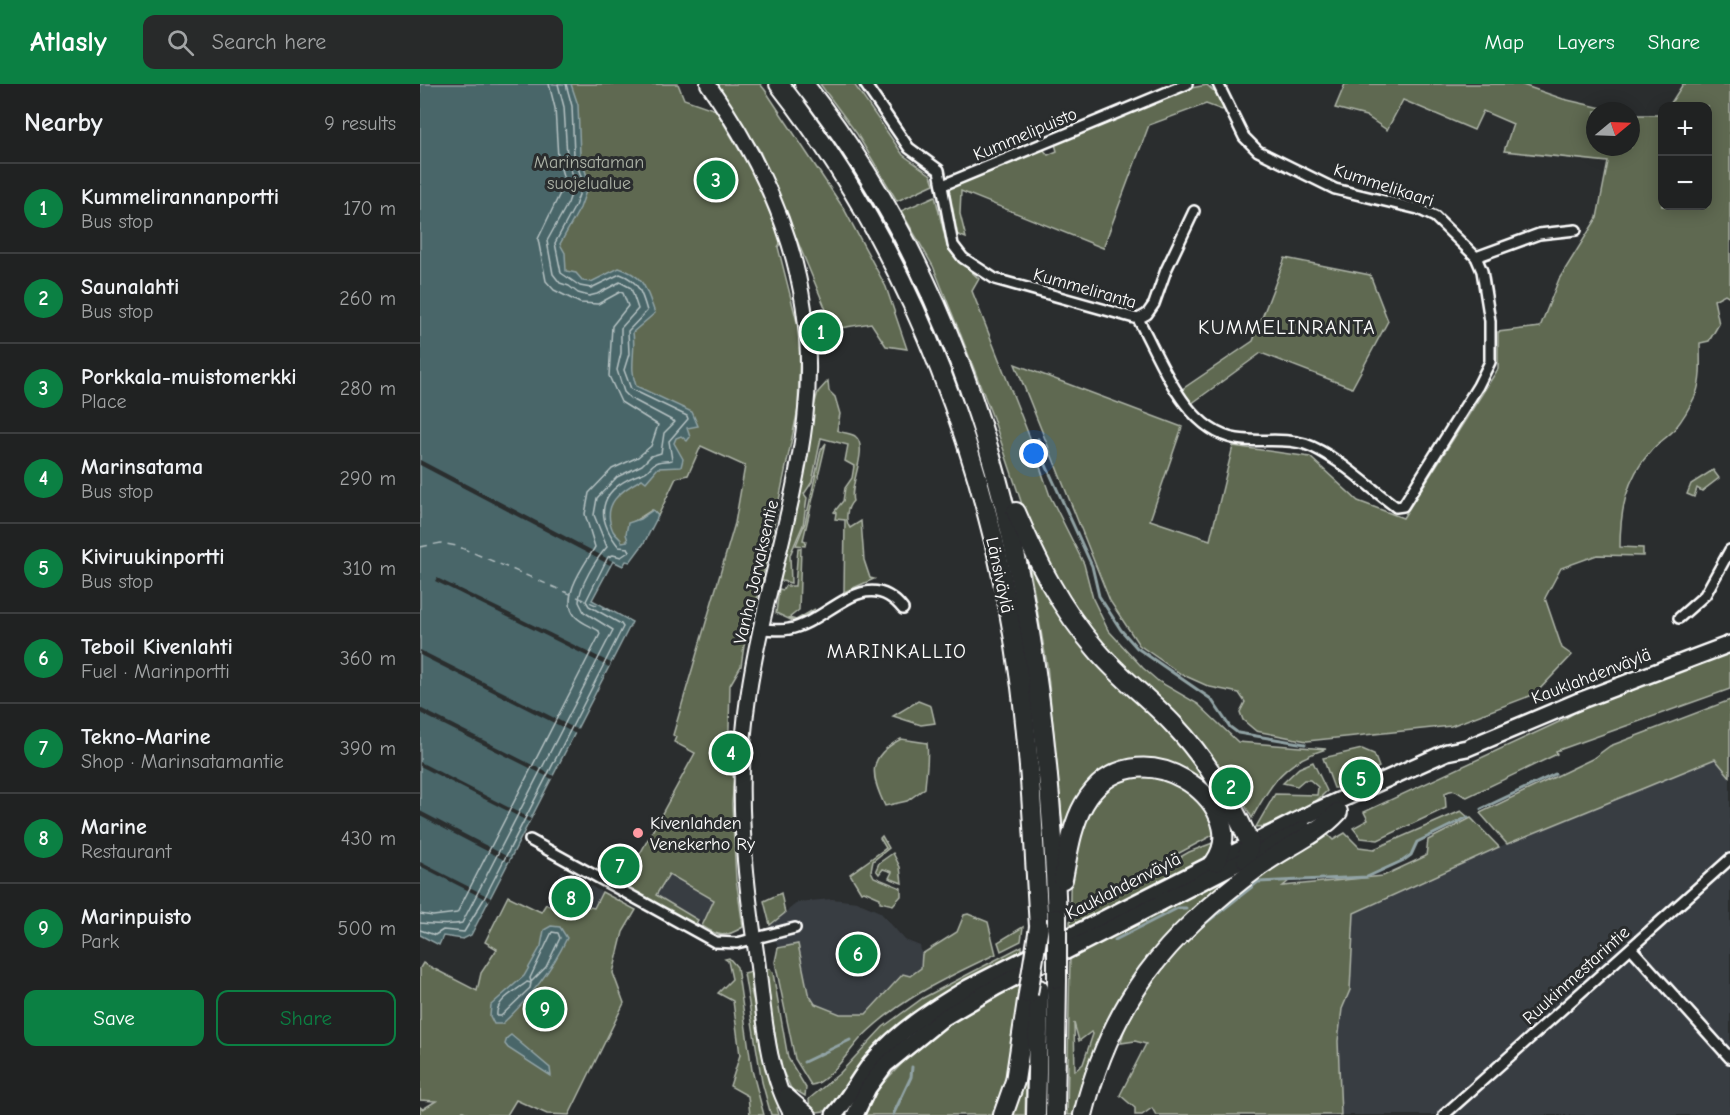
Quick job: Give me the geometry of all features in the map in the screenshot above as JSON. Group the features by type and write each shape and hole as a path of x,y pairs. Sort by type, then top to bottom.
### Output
{"highway":[{"name":"Länsiväylä","path":"779,84 838,168 878,237 912,304 947,388 976,471 1002,579 1021,687 1039,927 1034,991"},
{"name":"Länsiväylä","path":"804,84 854,155 929,290 966,376 995,465 1022,574 1039,680 1054,843 1057,918 1055,1115"},
{"path":"995,465 1038,563 1059,601 1097,651 1173,724 1194,748 1214,776 1248,852"},
{"path":"1057,918 1076,822 1084,804 1094,790 1115,774 1156,768 1179,774 1191,781 1207,799 1224,832 1222,851 1215,862"},
{"path":"1083,1115 1106,1040 1139,982 1160,956 1196,917 1326,817"},
{"path":"1003,1115 1015,1081 1034,991"},
{"path":"1034,991 1036,1115"}],"main road":[{"name":"Vanha Jorvaksentie","path":"708,84 751,153 776,201 795,258 808,341 809,370 801,446 748,699 741,792 743,852 772,1056 780,1089 792,1115"},
{"name":"Kauklahdenväylä","path":"855,1115 868,1088 885,1065 943,1018 1025,972 1248,852 1326,817 1357,797 1447,752 1467,748 1579,701 1730,644"},
{"name":"Kauklahdenväylä","path":"834,1115 874,1060 891,1041 934,1008 978,983 1215,862 1248,852"},
{"path":"780,1089 809,1115"}],"street":[{"name":"Kummeliranta","path":"865,84 909,148 939,170 953,244 963,258 995,279 1138,319 1185,403 1216,432 1240,440 1294,441 1307,444 1322,452 1396,507 1403,506"},
{"name":"Kummelipuisto","path":"943,185 1187,84"},
{"name":"Kummelikaari","path":"1218,84 1244,137 1258,151 1335,189 1418,209 1435,217 1476,257 1482,271 1490,321 1490,362 1478,386 1403,506"},
{"path":"1138,319 1147,314 1154,304 1173,253 1194,211"},
{"path":"1476,257 1539,234 1576,230"},
{"path":"1679,618 1705,595 1730,550"},
{"path":"761,629 789,630 856,594 873,591 891,597 903,609"},
{"path":"530,840 715,942 737,944 795,928"},
{"name":"Ruukinmestarintie","path":"1444,1115 1730,859"},
{"path":"1631,948 1730,1058"}],"shaded area":[{"path":"1715,759 1730,777 1730,1115 1341,1115 1338,1041 1342,1009 1350,990 1354,913 1499,847"},
{"path":"562,871 615,899 574,931 541,913"},
{"path":"668,874 715,901 702,922 656,895"},
{"path":"832,899 857,902 880,912 905,940 920,946 921,968 910,976 902,974 866,1014 840,1014 815,1004 808,993 798,944 778,948 770,925 798,902"}],"green space":[{"name":"Marinsataman suojelualue","path":"498,84 678,84 684,99 716,110 759,184 781,242 778,247 798,326 800,346 798,409 762,582 744,646 741,666 730,685 728,767 734,778 732,804 736,879 743,927 731,933 722,935 702,926 714,900 669,874 656,895 698,920 694,927 623,885 695,753 674,742 676,737 673,735 735,523 745,466 701,446 688,475 676,478 658,516 652,510 633,522 628,541 616,545 595,505 686,424 697,426 533,348"},
{"path":"716,84 760,84 765,90 844,209 886,287 907,349 886,346 871,323 834,329 760,151"},
{"path":"820,84 854,84 903,155 931,175 934,184 897,201 857,134"},
{"path":"1345,84 1520,84 1586,104 1586,156 1640,156 1640,115 1658,115 1658,210 1712,210 1712,102 1672,102 1683,84 1730,84 1730,297 1725,294 1714,300 1719,324 1709,341 1700,343 1699,382 1692,403 1674,430 1642,462 1630,484 1623,508 1620,547 1643,548 1643,556 1597,555 1561,568 1545,598 1562,648 1572,655 1535,694 1451,726 1307,741 1256,731 1243,720 1240,712 1245,702 1239,693 1210,687 1181,674 1139,645 1110,601 1015,364 1182,427 1150,520 1210,540 1233,446 1310,457 1358,501 1403,518 1498,369 1498,332 1540,327 1559,279 1597,218 1608,162 1504,151 1513,124 1483,111 1474,130 1403,100 1387,130 1366,116 1335,108"},
{"path":"1207,85 1221,98 1225,107 1222,110 1206,104 1149,125 1103,248 961,191 960,214 966,238 956,234 948,200 949,190 952,187 1043,149 1048,155 1057,151 1055,144 1191,88"},
{"path":"935,196 948,249 979,279 972,291 1030,438 1050,496 1084,564 1093,599 1108,630 1158,681 1198,704 1238,742 1326,749 1300,760 1281,775 1266,794 1252,818 1230,778 1218,773 1085,630 1034,540 993,418 933,266 901,211"},
{"path":"1285,258 1370,275 1388,321 1352,388 1261,353 1191,404 1181,390 1253,341"},
{"path":"828,381 829,391 835,397 840,414 837,430 855,436 859,441 860,458 853,486 853,501 847,518 850,528 861,521 864,560 870,578 874,579 844,592 845,520 835,519 836,513 834,512 843,501 845,488 852,478 854,466 845,461 848,445 821,438 812,482 804,494 807,498 803,525 790,555 791,583 777,580 805,458 812,413 818,392"},
{"path":"826,443 803,540 806,541 805,546 796,545 805,523 821,450"},
{"path":"1713,470 1719,478 1702,491 1697,488 1694,497 1687,494 1691,484"},
{"path":"798,548 801,548 799,610 789,618 796,620 815,609 795,622 776,613 779,589 783,590 785,586 795,586"},
{"path":"1028,558 1192,755 1234,827 1228,830 1206,790 1123,767 1064,837 1047,665"},
{"path":"1730,651 1730,689 1556,751 1557,754 1467,797 1452,790 1449,791 1445,793 1446,808 1378,840 1361,838 1353,828 1368,820 1364,812 1561,721 1595,700"},
{"path":"1730,700 1730,777 1715,759 1507,844 1480,813 1592,759 1610,746"},
{"path":"918,701 931,706 935,723 921,725 893,716"},
{"path":"901,739 927,743 925,788 907,801 885,806 876,785 875,767 882,753"},
{"path":"1362,749 1374,754 1379,767 1351,780 1351,785 1334,788 1323,758"},
{"path":"1313,762 1327,791 1315,802 1316,805 1268,826 1256,827 1275,794 1317,795 1318,787 1310,780 1304,780 1297,786 1283,783 1299,768"},
{"path":"1153,774 1190,788 1212,818 1213,835 1102,894 1070,915 1073,856 1085,818 1108,788 1126,778"},
{"path":"1461,811 1468,817 1417,842 1411,855 1404,860 1367,877 1289,881 1283,886 1383,876 1426,856 1428,840 1471,818 1499,847 1354,913 1350,990 1342,1009 1338,1041 1341,1115 1156,1115 1152,1108 1142,1115 1135,1115 1135,1108 1120,1095 1146,1044 1135,1041 1121,1043 1132,1010 1151,978 1175,949 1203,922 1234,896 1326,833 1333,840 1345,833 1359,847 1374,849"},
{"path":"882,836 889,848 873,861 871,871 874,877 901,888 901,896 893,905 880,902 880,898 864,891 861,892 850,874 886,848 880,838"},
{"path":"1218,841 1205,858 1188,869 1070,929 1070,921 1189,852"},
{"path":"893,853 900,867 902,883 889,878 892,872 883,869 879,874 876,870 879,863"},
{"path":"1255,860 1168,937 1077,1115 1067,1115 1070,956","holes":["1074,1023 1079,1041 1091,1032 1093,1034 1083,1064 1075,1071"]},
{"path":"602,892 636,910 623,932 613,973 624,1003 569,1115 547,1114 516,1100 507,1115 471,1115 463,1111 459,1115 420,1115 420,1107 423,1109 436,1101 420,1100 420,968 423,963 477,991 481,973 497,949 485,942 508,896 541,912 546,904 570,917 572,914 581,915 585,906 594,908"},
{"path":"781,893 785,913 770,925 764,901"},
{"path":"968,914 988,922 996,954 924,990 890,1012 860,1039 830,1074 817,1084 811,1085 795,1059 775,962 778,948 798,944 808,993 815,1004 840,1014 866,1014 903,974 910,976 921,968 922,954 957,932 964,915"},
{"path":"1023,927 1021,941 1001,951 998,942"},
{"path":"1022,946 1022,955 832,1110 817,1112 810,1109 809,1099 840,1073 883,1027 923,998"},
{"path":"729,958 737,967 752,1070 764,1115 750,1115 748,1096 730,1086 740,1055 733,1001 718,993 732,979 728,961 725,959"},
{"path":"764,969 770,969 773,973 788,1058 806,1088 805,1096 797,1091 794,1095 780,1065"},
{"path":"752,971 755,989 751,991 766,1064 780,1107 777,1108 779,1115 771,1115 762,1082 744,973"},
{"path":"1022,978 1020,1027 997,1115 865,1115 878,1088 938,1027"},
{"path":"1027,1053 1025,1115 1008,1115"}],"water":[{"path":"420,84 571,84 578,105 580,154 589,183 580,208 560,244 565,253 566,271 576,273 583,281 591,282 619,268 639,279 647,290 655,313 633,332 633,372 636,386 692,412 698,426 687,428 690,437 687,441 681,436 676,438 674,443 683,459 681,467 658,468 646,482 642,479 626,488 611,506 610,522 613,531 622,542 628,541 626,534 628,523 640,519 653,510 658,516 644,543 630,562 626,561 623,566 613,561 592,600 632,622 471,935 463,939 443,936 439,945 420,935"},
{"path":"551,926 560,927 567,938 554,962 531,994 512,1014 502,1024 494,1024 490,1016 491,1005 524,976 541,946 544,930"},
{"path":"511,1035 550,1068 551,1076 508,1048 505,1044"}],"pier":[{"path":"420,460 612,561 610,565 420,465"},
{"path":"437,578 611,663 609,667 435,581"},
{"path":"420,650 578,730 576,734 420,655"},
{"path":"420,708 554,776 552,779 420,713"},
{"path":"420,762 531,819 529,822 420,766"},
{"path":"420,811 510,858 508,862 420,816"},
{"path":"420,862 491,898 489,901 420,866"}],"waterway":[{"path":"1038,439 1046,465 1092,566 1099,596 1121,630 1137,648 1211,699 1230,727 1238,733 1305,744"},
{"path":"1481,809 1555,774"},
{"path":"1202,926 1258,882 1367,877 1404,860 1411,855 1417,842 1468,817"},
{"path":"1115,940 1178,908 1186,908"},
{"path":"804,1062 850,1040"},
{"path":"893,1115 911,1077 912,1067"}],"ferry route":[{"path":"420,547 441,543 457,546 615,613"}],"place":[{"name":"Porkkala-muistomerkki","path":"716,180"},
{"name":"Kummelirannanportti","path":"821,332"},
{"name":"Marinsatama","path":"731,753"},
{"name":"Kiviruukinportti","path":"1361,779"},
{"name":"Saunalahti","path":"1231,787"},
{"name":"Kivenlahden Venekerho Ry","path":"638,833"},
{"name":"Tekno-Marine","path":"620,866"},
{"name":"Marine","path":"571,898"},
{"name":"Teboil Kivenlahti","path":"858,954"},
{"name":"Marinpuisto","path":"545,1009"}],"district":[{"name":"KUMMELINRANTA","path":"1287,327"},
{"name":"MARINKALLIO","path":"897,651"}]}
